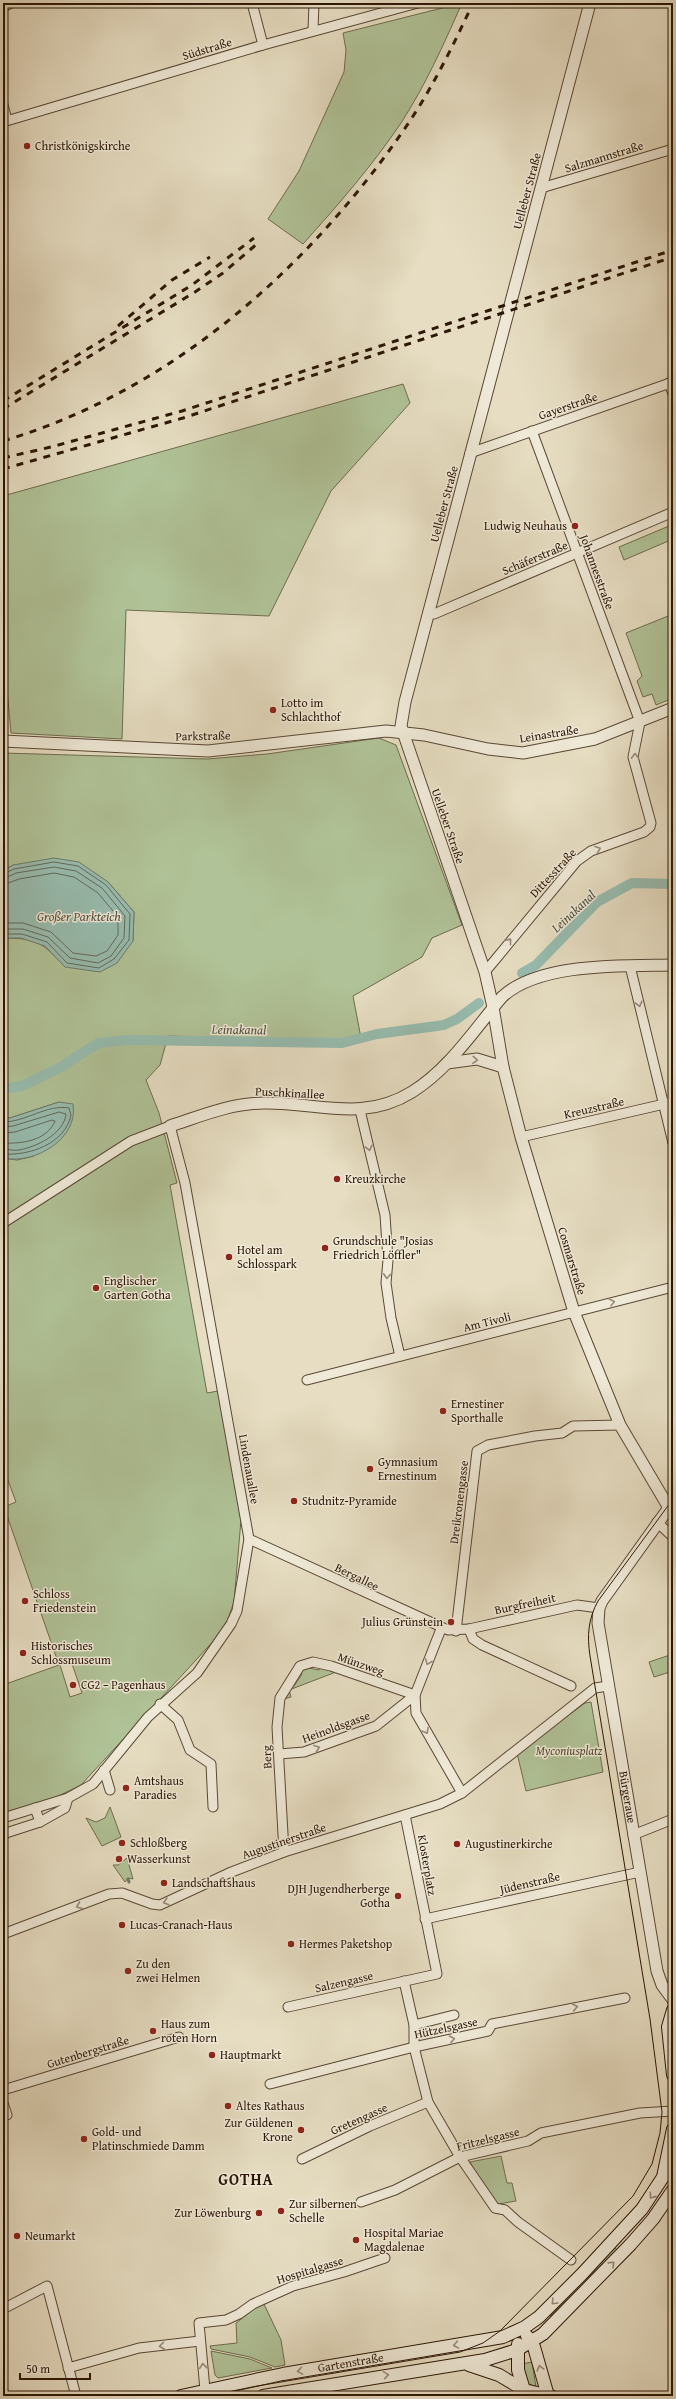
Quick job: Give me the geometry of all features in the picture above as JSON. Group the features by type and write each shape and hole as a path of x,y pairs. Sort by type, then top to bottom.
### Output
{"main road":[{"path":"673,2010 668,2027 673,2075"},
{"path":"670,2161 673,2129"},
{"name":"Gartenstraße","path":"181,2396 283,2374 500,2337 519,2330 539,2317 582,2274 642,2209 663,2177 670,2161"},
{"name":"Gartenstraße","path":"263,2396 464,2364 504,2355 518,2350 549,2328 592,2284 649,2224 673,2190"},
{"path":"519,2330 532,2341 549,2396"},
{"path":"519,2330 519,2376 526,2393"},
{"name":"Gartenstraße","path":"464,2364 491,2371 526,2393 549,2396"}],"street":[{"path":"3,7 11,3"},
{"path":"252,3 263,45"},
{"path":"314,3 314,30"},
{"name":"Südstraße","path":"5,121 314,30 418,3"},
{"name":"Uelleber Straße","path":"493,1007 484,972 402,732 403,709 590,3"},
{"path":"3,105 5,121"},
{"name":"Salzmannstraße","path":"541,188 673,149"},
{"path":"671,382 673,394"},
{"name":"Gayerstraße","path":"470,453 671,382"},
{"name":"Johannesstraße","path":"532,431 640,722"},
{"name":"Schäferstraße","path":"428,614 434,614 673,512"},
{"name":"Leinastraße","path":"402,732 488,749 523,752 595,739 673,708"},
{"name":"Dittesstraße","path":"484,972 577,861 591,851 644,832 650,827 651,823 634,757 640,722"},
{"name":"Parkstraße","path":"3,741 208,751 373,731 402,732"},
{"name":"Puschkinallee","path":"3,1223 131,1141 170,1126 233,1106 251,1103 360,1110 382,1106 403,1097 417,1089 447,1063 493,1007 513,988 572,968 673,965"},
{"path":"630,966 668,1103 673,1143"},
{"name":"Cosmarstraße","path":"493,1007 503,1067 520,1137 574,1312 620,1425 671,1505"},
{"path":"447,1063 477,1059 503,1067"},
{"name":"Kreuzstraße","path":"520,1137 668,1103"},
{"path":"360,1110 385,1215 388,1260 386,1283 391,1318 400,1356"},
{"name":"Lindenauallee","path":"3,1818 68,1798 86,1789 160,1704 197,1673 231,1624 240,1596 249,1539 185,1183 170,1126"},
{"name":"Am Tivoli","path":"307,1380 673,1287"},
{"name":"Dreikronengasse","path":"456,1631 477,1451 488,1445 535,1436 562,1433 573,1426 620,1425"},
{"path":"598,1608 607,1592 657,1522 671,1505"},
{"path":"657,1522 673,1537"},
{"name":"Bergallee","path":"249,1539 442,1629 456,1631"},
{"name":"Burgfreiheit","path":"456,1631 577,1605 598,1608"},
{"name":"Bürgeraue","path":"598,1608 598,1623 608,1686 659,1978 673,2000"},
{"path":"442,1629 414,1695 416,1713 462,1793 595,1688 608,1686"},
{"path":"468,1629 473,1638 482,1645 571,1686"},
{"name":"Münzweg","path":"300,1666 313,1662 331,1666 414,1695"},
{"name":"Berg","path":"287,1851 277,1728 280,1698 300,1666"},
{"name":"Heinoldsgasse","path":"279,1754 304,1752 376,1726 414,1695"},
{"path":"160,1704 178,1720 190,1750 211,1764 212,1807"},
{"path":"104,1770 110,1790"},
{"name":"Augustinerstraße","path":"3,1934 116,1893 122,1893 152,1904 160,1904 229,1873 287,1851 440,1804 462,1793"},
{"path":"68,1798 74,1808"},
{"path":"3,1834 40,1822 65,1808 68,1798"},
{"path":"35,1808 40,1822"},
{"name":"Klosterplatz","path":"404,1981 437,1974 405,1815"},
{"path":"633,1835 673,1819"},
{"name":"Jüdenstraße","path":"425,1919 640,1872"},
{"path":"404,1981 414,2025 414,2047 428,2102 460,2157 495,2208 505,2210 518,2222 571,2260"},
{"name":"Salzengasse","path":"288,2007 404,1981"},
{"name":"Hützelsgasse","path":"270,2084 414,2047 488,2031 492,2024 625,1998"},
{"path":"414,2025 454,2015"},
{"name":"Gutenbergstraße","path":"3,2090 179,2037"},
{"name":"Gretengasse","path":"302,2159 370,2126 428,2102"},
{"path":"3,2103 5,2116"},
{"name":"Fritzelsgasse","path":"361,2202 395,2190 460,2157 528,2141 541,2133 640,2113 673,2111"},
{"name":"Hospitalgasse","path":"200,2341 199,2323 226,2320 239,2314 252,2304 293,2286 344,2272 385,2258"},
{"path":"3,2309 47,2286 76,2396"},
{"path":"68,2368 139,2348 200,2341 206,2390"}],"green space":[{"path":"462,3 426,80 401,123 354,185 303,244 268,219 299,171 344,72 346,50 343,33"},
{"path":"403,384 410,403 331,491 269,616 126,610 122,739 11,733 3,645 3,496"},
{"path":"669,526 673,539 624,560 619,547"},
{"path":"673,614 673,698 656,705 652,694 643,697 637,681 642,676 626,633"},
{"name":"Englischer Garten Gotha","path":"379,738 396,745 462,925 432,938 422,957 353,996 361,1038 313,1040 168,1036 160,1065 146,1080 159,1113 177,1183 170,1185 207,1393 218,1391 241,1520 234,1602 227,1621 219,1635 81,1785 52,1799 3,1813 3,1685 59,1665 4,1507 16,1502 3,1467 3,1158 17,1160 34,1156 59,1102 10,1118 3,1118 3,938 24,939 45,947 65,967 133,941 134,912 108,882 13,865 3,871 3,753 207,759 267,754","holes":["71,1661 82,1693 70,1697 60,1665"]},
{"path":"673,1654 673,1671 654,1677 649,1662"},
{"path":"320,1666 336,1672 289,1690 291,1697 284,1699 290,1685 294,1686 302,1674 300,1672 304,1667 319,1670"},
{"name":"Myconiusplatz","path":"591,1702 603,1772 526,1791 517,1753 585,1703"},
{"path":"110,1807 121,1837 102,1846 86,1818 96,1822 105,1818"},
{"path":"127,1858 133,1879 128,1878 125,1882 113,1865 118,1865"},
{"path":"501,2156 507,2183 512,2183 516,2201 493,2205 470,2162"},
{"path":"614,2247 618,2251 552,2318 550,2316 603,2261"},
{"path":"263,2302 281,2340 285,2365 275,2367 250,2357 211,2349 210,2346 237,2343 236,2323"},
{"path":"211,2351 250,2359 272,2368 218,2378 215,2375"},
{"path":"532,2362 536,2387 527,2383 521,2364"}],"water":[{"name":"Großer Parkteich","path":"54,858 79,862 108,882 134,912 133,941 117,963 100,972 65,967 45,946 21,938 3,938 3,871 13,865"},
{"path":"59,1102 73,1104 73,1117 69,1128 62,1138 52,1147 40,1153 15,1159 3,1158 3,1118 10,1118"}],"waterway":[{"name":"Leinakanal","path":"522,973 536,965 597,902 632,883 673,884"},
{"name":"Leinakanal","path":"3,1089 22,1086 61,1067 98,1043 127,1040 342,1043 377,1034 444,1025 457,1019 479,1003"}],"tram line":[{"path":"208,2396 257,2386 460,2352 483,2343 500,2331 633,2196 652,2164 660,2133 662,2112 650,2019 590,1656 589,1628 592,1614 598,1601 673,1499"}],"railway":[{"path":"3,441 63,419 121,392 176,359 228,321 276,279 321,234 363,185 401,134 431,86 473,3"},
{"path":"3,401 192,285 254,238"},
{"path":"3,409 195,292 223,273 258,243"},
{"path":"3,458 51,447 182,411 673,250"},
{"path":"118,326 172,280 210,257"},
{"path":"3,469 183,418 673,257"}],"place":[{"name":"Christkönigskirche","path":"27,146"},
{"name":"Ludwig Neuhaus","path":"575,526"},
{"name":"Lotto im Schlachthof","path":"273,710"},
{"name":"Kreuzkirche","path":"337,1179"},
{"name":"Grundschule \"Josias Friedrich Löffler\"","path":"325,1248"},
{"name":"Hotel am Schlosspark","path":"229,1257"},
{"name":"Englischer Garten Gotha","path":"96,1288"},
{"name":"Ernestiner Sporthalle","path":"443,1411"},
{"name":"Gymnasium Ernestinum","path":"370,1469"},
{"name":"Studnitz-Pyramide","path":"294,1501"},
{"name":"Schloss Friedenstein","path":"25,1601"},
{"name":"Julius Grünstein","path":"451,1622"},
{"name":"Historisches Schlossmuseum","path":"23,1653"},
{"name":"CG2 – Pagenhaus","path":"73,1685"},
{"name":"Amtshaus Paradies","path":"126,1788"},
{"name":"Schloßberg","path":"122,1843"},
{"name":"Augustinerkirche","path":"457,1844"},
{"name":"Wasserkunst","path":"119,1859"},
{"name":"Landschaftshaus","path":"164,1883"},
{"name":"DJH Jugendherberge Gotha","path":"398,1896"},
{"name":"Lucas-Cranach-Haus","path":"122,1925"},
{"name":"Hermes Paketshop","path":"291,1944"},
{"name":"Zu den zwei Helmen","path":"128,1971"},
{"name":"Haus zum roten Horn","path":"153,2031"},
{"name":"Hauptmarkt","path":"212,2055"},
{"name":"Altes Rathaus","path":"228,2106"},
{"name":"Zur Güldenen Krone","path":"301,2130"},
{"name":"Gold- und Platinschmiede Damm","path":"84,2139"},
{"name":"Zur silbernen Schelle","path":"281,2211"},
{"name":"Zur Löwenburg","path":"259,2213"},
{"name":"Neumarkt","path":"17,2236"},
{"name":"Hospital Mariae Magdalenae","path":"356,2240"}],"district":[{"name":"GOTHA","path":"246,2179"}]}
